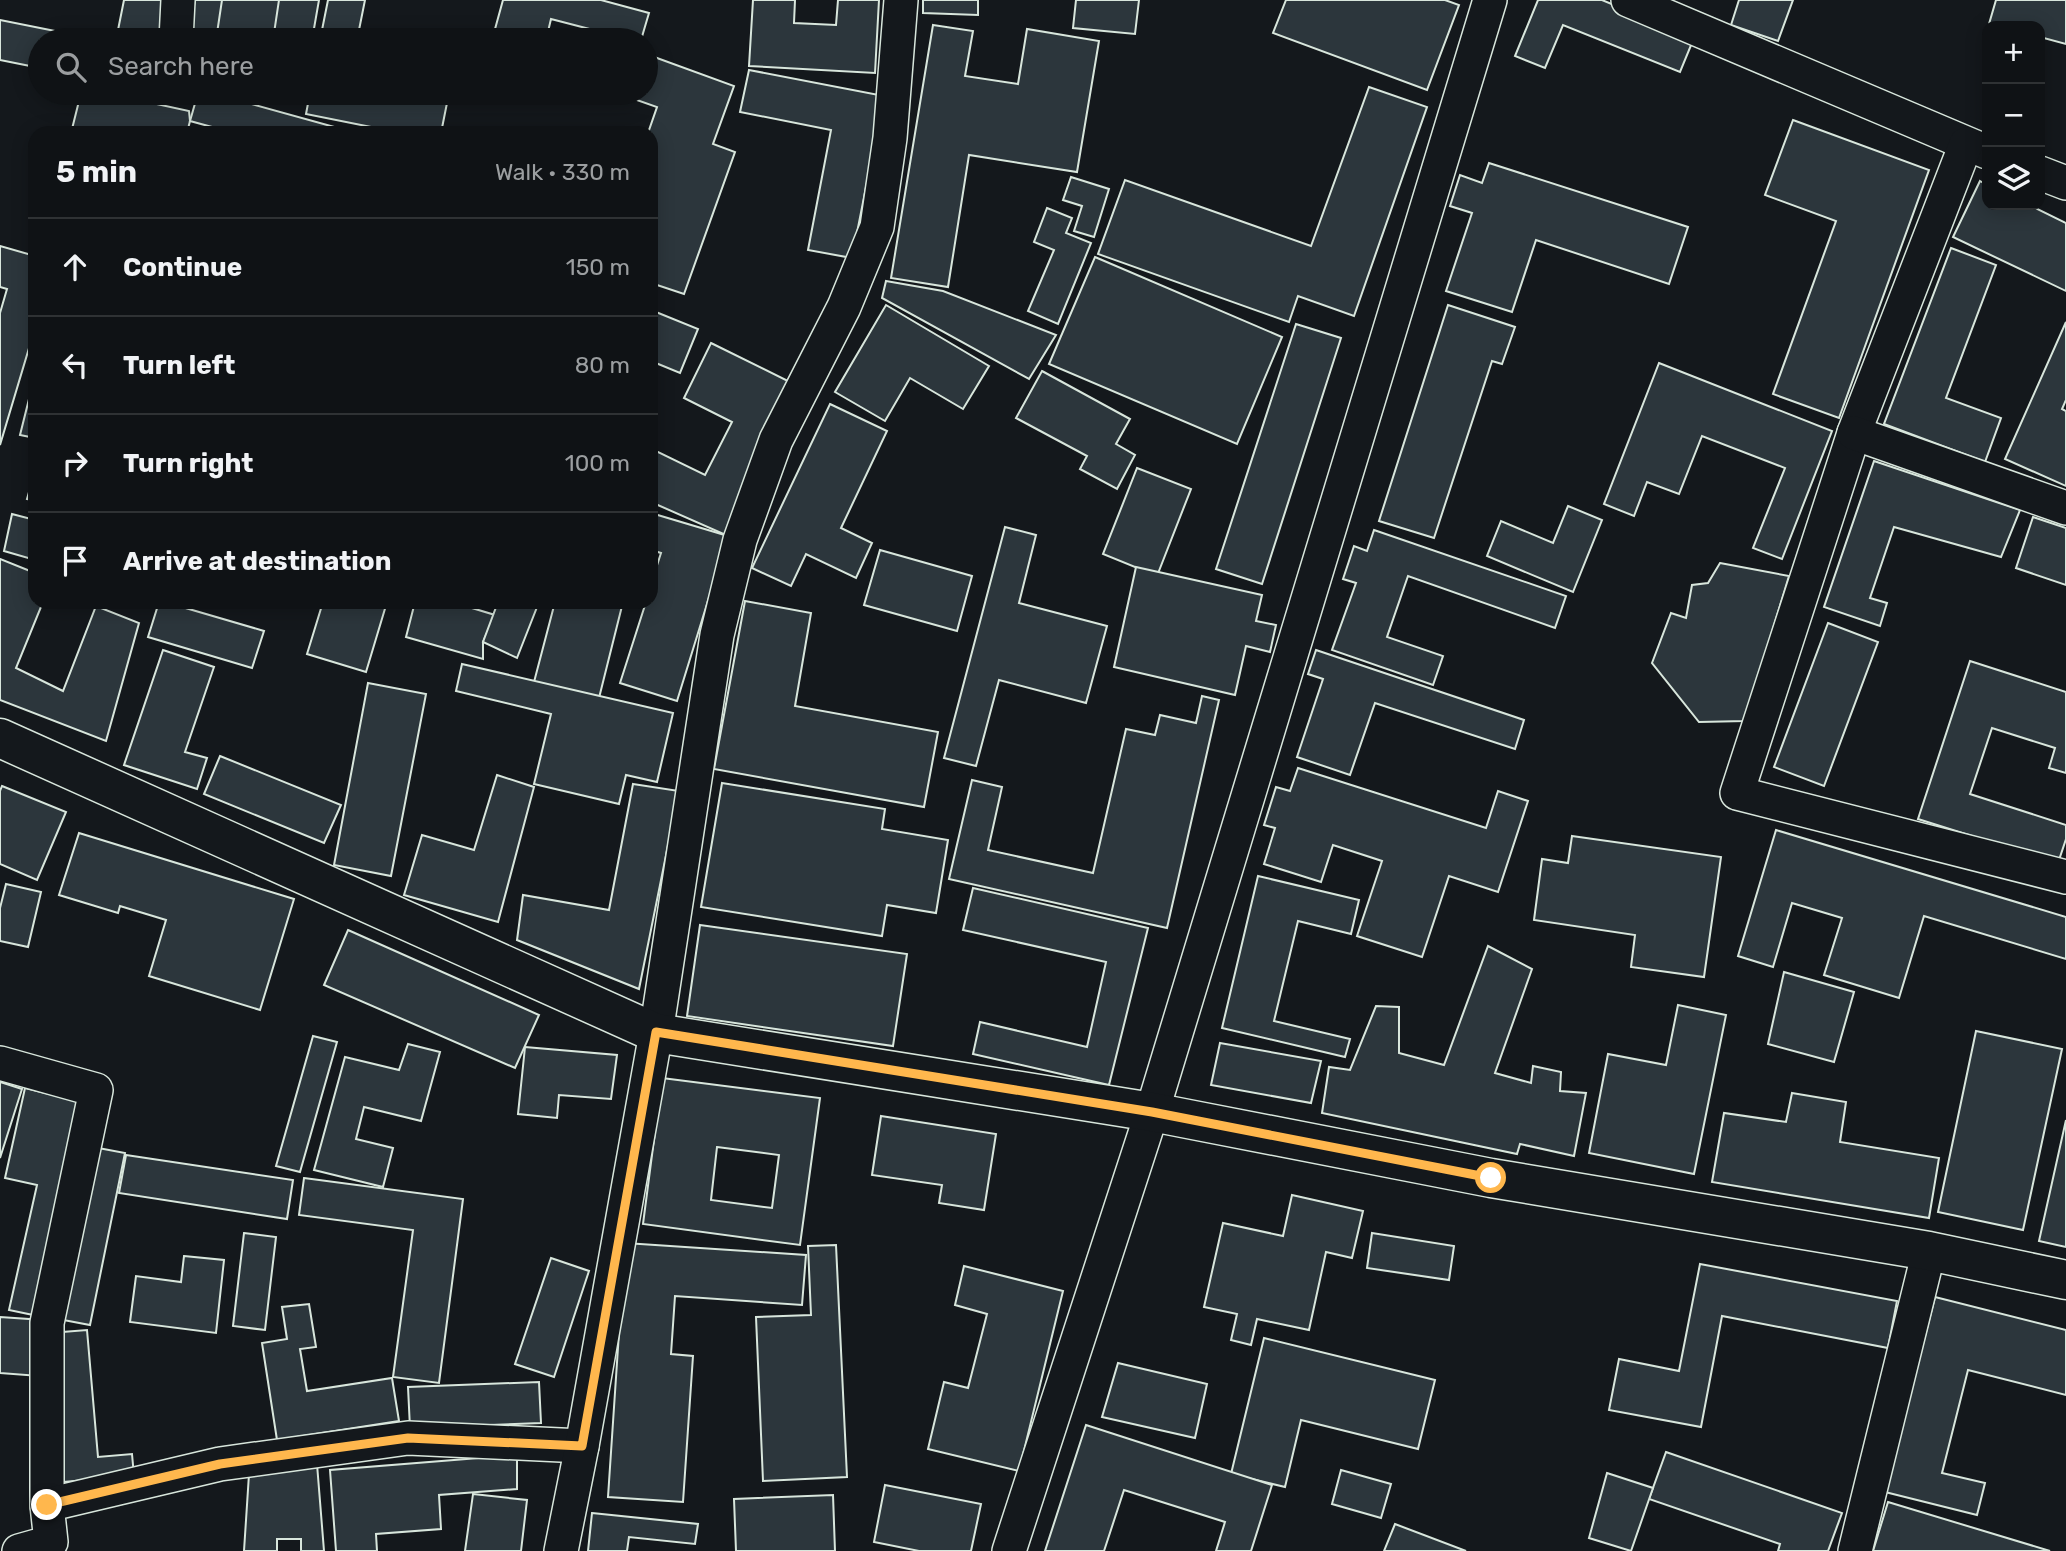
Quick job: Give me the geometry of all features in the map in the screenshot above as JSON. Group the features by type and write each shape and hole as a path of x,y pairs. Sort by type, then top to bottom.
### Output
{"street":[{"path":"177,28 178,0"},
{"path":"561,1551 656,1032 717,635 740,540 776,440 844,307 877,228 890,138 901,0"},
{"path":"1010,1551 1152,1112 1490,0"},
{"path":"1628,0 1977,148 1854,433 1737,793 2066,877"},
{"path":"2045,175 2066,183"},
{"path":"1854,433 2066,508"},
{"path":"0,738 656,1032 1152,1112 1491,1178 1930,1251 2066,1280"},
{"path":"0,1063 96,1090 47,1323 47,1505 51,1542 19,1551"},
{"path":"1856,1551 1930,1251"},
{"path":"47,1505 220,1464 408,1438 582,1446"}],"building":[{"path":"124,0 167,0 161,28 118,28"},
{"path":"195,0 319,0 314,28 190,28"},
{"path":"222,0 279,0 275,28 218,28"},
{"path":"328,0 365,0 359,28 322,28"},
{"path":"503,0 601,0 649,13 645,28 586,28 551,19 549,28 495,28"},
{"path":"753,0 795,0 794,23 836,25 838,0 879,0 875,73 749,66"},
{"path":"923,0 978,0 978,15 923,13"},
{"path":"1076,0 1139,0 1135,34 1073,28"},
{"path":"1286,0 1445,0 1459,5 1427,90 1273,33"},
{"path":"1538,0 1602,0 1694,38 1680,72 1563,25 1545,68 1515,56"},
{"path":"1739,0 1793,0 1778,41 1731,25"},
{"path":"1996,0 2066,0 2066,44 2045,38 2045,21 1990,21"},
{"path":"0,20 40,28 28,28 28,66 0,60"},
{"path":"933,25 973,31 965,76 1018,84 1027,29 1099,41 1077,172 969,155 948,287 891,278"},
{"path":"658,58 734,86 713,144 735,152 684,294 658,285 658,126 650,126 657,107 651,105 658,105"},
{"path":"749,70 884,96 852,258 808,250 831,130 740,112"},
{"path":"1369,87 1427,107 1354,316 1298,296 1289,322 1098,254 1125,180 1311,246"},
{"path":"78,105 161,105 189,111 190,121 189,126 73,126"},
{"path":"195,105 255,105 331,126 208,126 190,121"},
{"path":"308,105 447,105 442,126 366,126 306,114"},
{"path":"1793,120 1929,170 1839,418 1773,394 1836,221 1765,195"},
{"path":"1489,163 1688,227 1669,284 1536,240 1512,312 1446,291 1472,213 1450,206 1460,175 1482,183"},
{"path":"1071,177 1109,189 1094,237 1074,231 1082,206 1063,200"},
{"path":"1980,181 1982,210 2039,210 2066,223 2066,291 1953,237"},
{"path":"1047,208 1072,218 1066,233 1091,243 1058,324 1028,311 1054,250 1034,242"},
{"path":"0,246 28,254 28,351 0,445 0,313 7,289 0,287"},
{"path":"1951,248 1996,265 1946,398 2001,418 1985,462 1884,424"},
{"path":"1095,257 1282,337 1237,444 1049,364"},
{"path":"886,281 943,291 1056,335 1029,379 882,298"},
{"path":"886,305 989,366 963,409 910,378 885,421 835,392"},
{"path":"1448,305 1515,327 1502,364 1492,361 1434,538 1379,521"},
{"path":"658,313 698,329 680,373 658,364"},
{"path":"2066,322 2066,400 2062,409 2066,411 2066,486 2005,459"},
{"path":"1296,324 1341,338 1262,584 1216,569"},
{"path":"711,343 798,386 728,536 658,505 658,452 705,475 732,422 684,398"},
{"path":"1659,363 1832,431 1782,559 1753,548 1785,468 1702,436 1679,494 1647,482 1634,516 1604,504"},
{"path":"1042,371 1130,419 1116,444 1135,455 1117,489 1080,469 1087,456 1016,418"},
{"path":"28,403 28,437 20,435"},
{"path":"830,404 887,431 841,528 872,543 856,578 806,554 791,586 752,568"},
{"path":"1874,461 2020,510 2001,557 1894,527 1870,598 1887,603 1880,626 1824,607"},
{"path":"1137,468 1191,489 1157,576 1103,554"},
{"path":"1568,506 1602,520 1573,592 1487,556 1501,521 1553,543"},
{"path":"12,514 28,518 28,558 4,551"},
{"path":"658,515 728,536 677,701 620,683 644,609 658,609 658,562 661,553 658,552"},
{"path":"2033,517 2066,528 2066,585 2016,568"},
{"path":"1005,527 1036,535 1019,603 1107,626 1086,703 999,680 976,766 944,758"},
{"path":"1374,530 1566,596 1555,628 1408,576 1387,637 1443,656 1433,685 1332,650 1356,583 1343,579 1354,546 1367,551"},
{"path":"880,550 972,576 957,631 864,605"},
{"path":"0,559 28,570 28,609 40,609 16,668 63,691 95,609 104,609 139,623 106,741 0,700"},
{"path":"1720,563 1789,576 1745,721 1699,722 1652,663 1671,613 1686,618 1692,585 1708,583"},
{"path":"1136,567 1262,595 1256,621 1276,625 1270,652 1246,646 1235,695 1114,667"},
{"path":"745,601 811,613 795,706 938,732 924,807 714,769"},
{"path":"157,609 189,609 264,631 252,668 148,637"},
{"path":"321,609 385,609 366,672 307,654"},
{"path":"413,609 475,609 495,615 483,642 483,659 406,637"},
{"path":"495,609 536,609 517,658 483,642"},
{"path":"553,609 621,609 599,698 534,682"},
{"path":"1828,623 1878,642 1824,786 1774,767"},
{"path":"163,650 214,667 185,752 207,758 197,789 124,765"},
{"path":"1316,650 1524,720 1515,749 1375,703 1350,775 1297,757 1323,679 1308,674"},
{"path":"1970,661 2066,692 2066,773 2049,768 2055,748 1992,728 1970,794 2066,825 2066,839 2058,863 1918,819"},
{"path":"462,664 673,713 657,782 626,775 619,804 534,784 551,714 456,691"},
{"path":"368,683 426,694 391,876 334,865"},
{"path":"1202,696 1219,700 1167,928 949,879 972,780 1002,787 988,850 1093,873 1126,729 1155,735 1160,715 1196,723"},
{"path":"220,756 341,805 324,843 204,794"},
{"path":"1298,768 1486,828 1498,791 1528,801 1498,892 1449,876 1422,957 1357,936 1382,861 1333,845 1321,882 1264,864 1275,828 1264,825 1276,787 1290,791"},
{"path":"497,775 534,787 498,922 404,895 422,835 474,850"},
{"path":"722,783 885,809 882,829 948,840 936,913 887,905 882,936 701,907"},
{"path":"633,784 679,791 639,989 517,940 523,895 609,910"},
{"path":"2,786 66,812 37,880 0,864"},
{"path":"1776,830 2066,917 2066,959 1924,916 1899,998 1824,975 1842,918 1792,903 1773,967 1738,956"},
{"path":"79,833 294,899 260,1010 149,976 166,920 120,906 118,913 59,895"},
{"path":"1572,836 1721,857 1704,977 1631,967 1635,935 1534,920 1542,859 1568,863"},
{"path":"1258,876 1359,900 1351,934 1298,921 1274,1021 1350,1039 1345,1057 1222,1028"},
{"path":"6,884 41,892 28,947 0,941 0,908"},
{"path":"973,888 1148,928 1109,1085 973,1054 980,1022 1087,1047 1106,962 963,930"},
{"path":"700,925 907,954 893,1046 687,1016"},
{"path":"348,930 539,1015 515,1068 324,985"},
{"path":"1488,946 1532,969 1495,1073 1531,1083 1533,1066 1561,1072 1560,1091 1586,1093 1574,1156 1520,1144 1517,1154 1322,1113 1329,1067 1350,1070 1376,1006 1399,1007 1399,1053 1444,1065"},
{"path":"1784,972 1854,992 1834,1062 1768,1044"},
{"path":"1678,1005 1726,1015 1694,1174 1589,1153 1608,1054 1666,1065"},
{"path":"1976,1031 2062,1049 2023,1230 1938,1212"},
{"path":"313,1036 337,1042 300,1172 276,1166"},
{"path":"1220,1043 1321,1061 1311,1103 1211,1085"},
{"path":"408,1044 440,1052 421,1121 364,1107 356,1139 393,1148 383,1187 314,1170 345,1057 399,1070"},
{"path":"525,1047 617,1055 611,1099 559,1095 557,1118 518,1114"},
{"path":"662,1078 820,1098 800,1245 643,1224","holes":["717,1147 779,1155 772,1208 711,1200"]},
{"path":"0,1082 22,1089 0,1158"},
{"path":"25,1088 86,1103 38,1316 9,1310 37,1185 5,1178"},
{"path":"1792,1093 1846,1102 1840,1142 1939,1158 1929,1218 1712,1182 1724,1113 1786,1122"},
{"path":"881,1116 996,1134 984,1210 939,1203 942,1185 872,1175"},
{"path":"2066,1120 2066,1247 2039,1241"},
{"path":"93,1147 125,1153 90,1325 58,1319"},
{"path":"126,1155 293,1180 287,1219 119,1193"},
{"path":"304,1178 463,1199 439,1383 393,1377 413,1230 299,1215"},
{"path":"1292,1195 1363,1211 1352,1258 1326,1252 1309,1330 1257,1319 1251,1345 1231,1340 1237,1314 1204,1307 1223,1223 1283,1236"},
{"path":"244,1233 276,1237 265,1330 233,1326"},
{"path":"1372,1233 1454,1246 1449,1280 1367,1268"},
{"path":"625,1243 806,1255 802,1305 675,1296 671,1354 693,1356 683,1502 608,1497"},
{"path":"836,1245 847,1477 763,1481 756,1317 811,1315 808,1246"},
{"path":"184,1256 224,1260 216,1333 130,1322 136,1276 181,1282"},
{"path":"551,1258 589,1271 554,1377 515,1364"},
{"path":"1700,1264 1897,1301 1888,1348 1722,1316 1701,1427 1609,1410 1619,1359 1679,1371"},
{"path":"964,1266 1063,1291 1019,1471 928,1449 944,1382 968,1388 987,1314 955,1305"},
{"path":"1935,1297 2066,1330 2066,1395 1968,1370 1942,1473 1985,1483 1977,1515 1885,1492"},
{"path":"309,1304 316,1347 300,1349 307,1391 392,1378 399,1421 277,1440 262,1343 287,1339 282,1307"},
{"path":"0,1317 43,1320 39,1376 0,1373"},
{"path":"87,1330 98,1457 132,1454 134,1476 63,1482 50,1333"},
{"path":"1264,1338 1435,1380 1418,1449 1301,1420 1285,1487 1231,1474"},
{"path":"1118,1363 1207,1384 1195,1438 1102,1417"},
{"path":"539,1382 541,1423 410,1428 408,1387"},
{"path":"1086,1425 1272,1485 1251,1551 1216,1551 1225,1522 1124,1490 1104,1551 1045,1551"},
{"path":"1666,1452 1842,1513 1828,1551 1778,1551 1780,1544 1649,1499"},
{"path":"517,1455 517,1489 439,1495 441,1529 376,1534 377,1551 336,1551 330,1470"},
{"path":"317,1464 324,1551 301,1551 301,1539 277,1539 277,1551 244,1551 249,1474"},
{"path":"1341,1470 1391,1484 1381,1518 1332,1504"},
{"path":"1607,1473 1653,1488 1631,1551 1589,1538"},
{"path":"885,1485 981,1504 971,1551 919,1551 874,1542"},
{"path":"473,1494 527,1500 521,1551 465,1551"},
{"path":"833,1495 835,1551 736,1551 734,1499"},
{"path":"1888,1502 2050,1551 1873,1551"},
{"path":"592,1513 698,1524 695,1544 629,1537 627,1551 588,1551"},
{"path":"1395,1524 1466,1551 1384,1551"}],"route":[{"path":"47,1505 220,1464 408,1438 582,1446 656,1032 1152,1112 1491,1178"}]}
